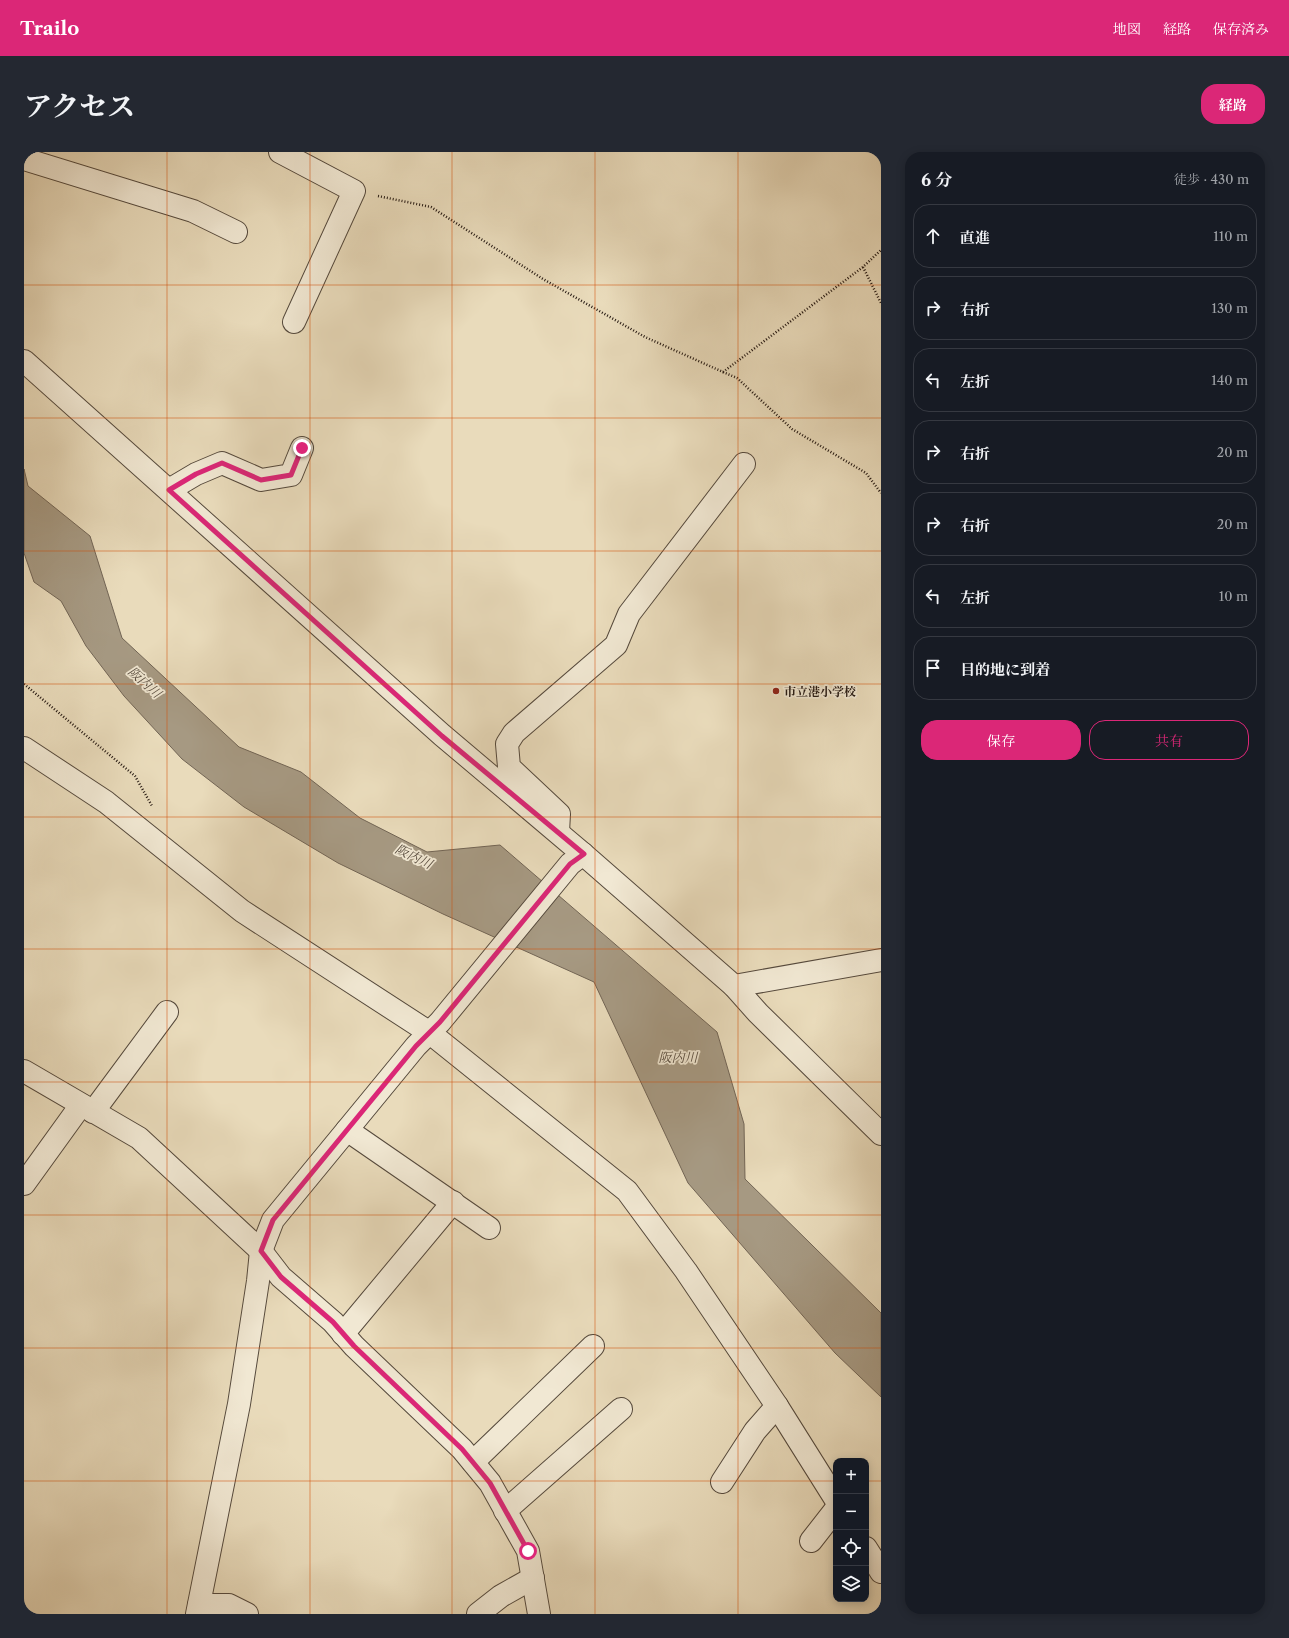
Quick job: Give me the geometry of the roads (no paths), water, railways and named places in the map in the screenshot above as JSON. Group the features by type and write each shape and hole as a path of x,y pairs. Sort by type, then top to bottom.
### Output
{"street":[{"path":"280,152 354,192 294,322"},
{"path":"24,160 193,211 236,232"},
{"path":"24,361 442,736 558,832 577,859 734,986 758,1013 881,1134"},
{"path":"169,490 196,474 222,463 261,480 291,475 302,448"},
{"path":"558,832 559,814 508,767 507,744 514,733 616,645 629,614 744,464"},
{"path":"24,748 106,802 242,911 435,1028 627,1191 686,1271 777,1406 833,1495"},
{"path":"247,1614 229,1605 198,1610 239,1404 258,1281 261,1251 273,1220 416,1046 435,1028 577,859"},
{"path":"734,986 881,960"},
{"path":"24,1184 167,1012"},
{"path":"24,1071 139,1138 261,1251 281,1277 333,1322 343,1334 462,1449 490,1483 528,1551 539,1614"},
{"path":"347,1130 489,1228"},
{"path":"343,1334 453,1202"},
{"path":"473,1462 593,1346"},
{"path":"722,1482 755,1431 777,1406"},
{"path":"505,1511 621,1409"},
{"path":"811,1541 833,1513"},
{"path":"869,1553 881,1572"},
{"path":"478,1614 501,1596 533,1578"}],"water":[{"name":"阪内川","path":"24,469 28,486 90,536 122,638 239,747 301,772 360,818 427,852 500,845 717,1032 744,1124 745,1179 881,1313 881,1397 835,1353 688,1183 594,982 443,914 338,863 244,807 182,759 124,696 86,646 61,601 34,582 24,553"}],"place":[{"name":"市立港小学校","path":"776,691"}]}
